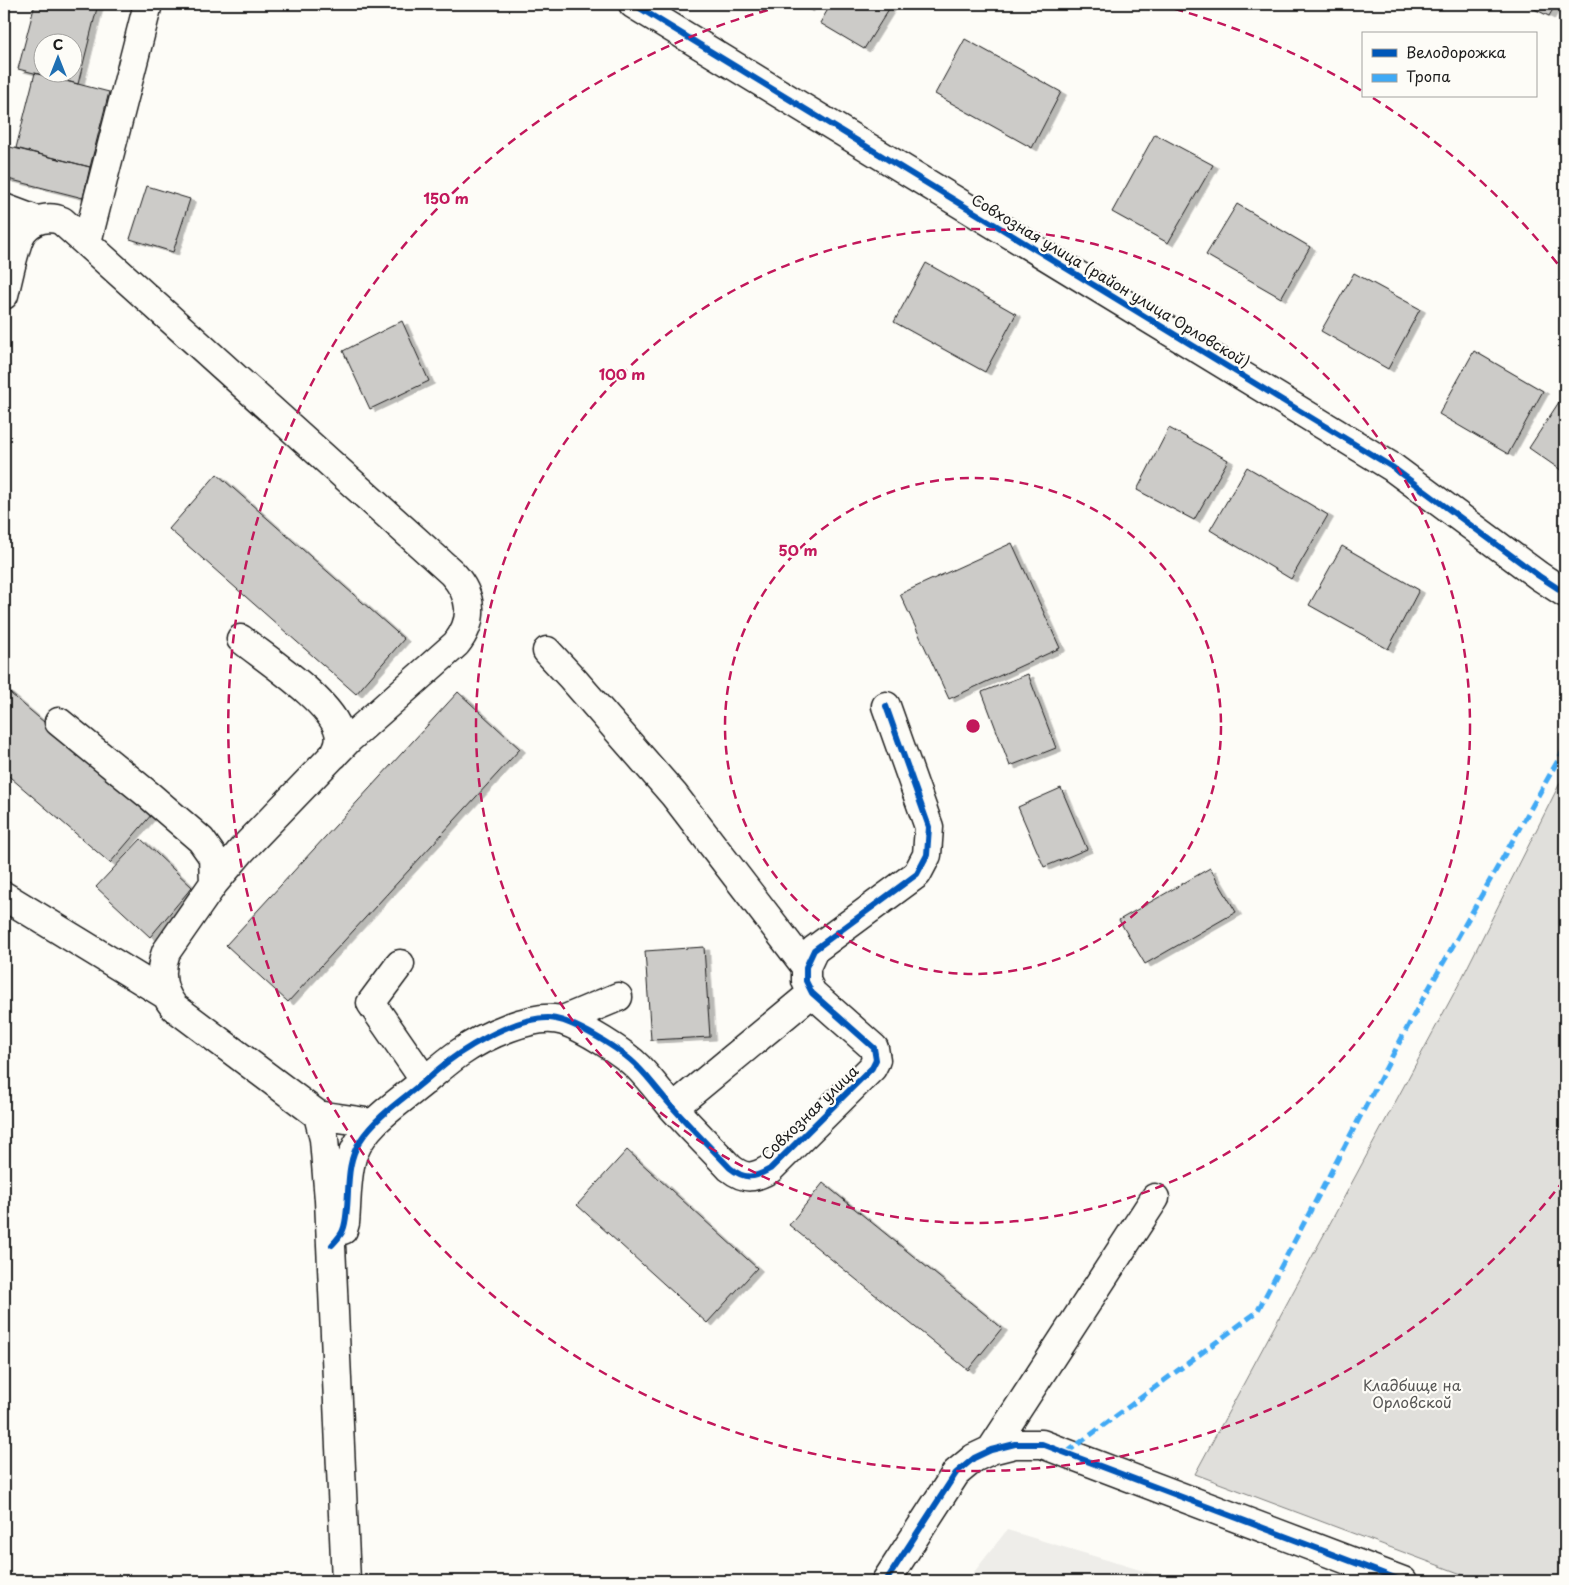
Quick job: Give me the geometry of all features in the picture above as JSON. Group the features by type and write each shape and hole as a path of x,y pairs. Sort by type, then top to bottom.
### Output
{"street":[{"path":"87,242 148,4"},
{"name":"Совхозная улица (район улица Орловской)","path":"633,4 1392,467 1539,576 1565,593"},
{"path":"4,208 36,220 54,218 68,225 445,567 464,587 468,602 469,620 464,634 456,644 349,739 224,862 166,952 161,972 166,995 174,1007 318,1115 373,1123"},
{"path":"4,295 14,254 22,232 36,220"},
{"path":"241,639 306,689 328,711 339,732 340,742 334,755"},
{"path":"547,651 674,796 809,980"},
{"path":"332,1245 340,1236 346,1223 350,1162 354,1152 373,1123 460,1052 512,1026 537,1019 563,1020 618,1051 638,1066 673,1108 809,980 814,950 917,874 927,855 929,827 886,706"},
{"path":"59,722 190,830 224,862"},
{"path":"4,896 166,995"},
{"path":"400,964 371,1003 426,1081"},
{"name":"Совхозная улица","path":"673,1108 730,1168 743,1176 754,1176 770,1169 872,1068 876,1060 874,1048 809,980"},
{"path":"563,1020 618,997"},
{"path":"318,1115 324,1139 332,1245 346,1581"},
{"path":"991,1450 1155,1198"},
{"path":"886,1581 956,1473 974,1458 991,1450 1016,1444 1042,1444 1403,1581"}],"shaded area":[{"path":"1007,1530 1177,1581 967,1581"}],"green space":[{"name":"Кладбище на Орловской","path":"1565,773 1565,1581 1480,1581 1195,1474 1460,982"}],"building":[{"path":"35,4 98,4 82,68 82,32 32,32 32,72 18,69"},
{"path":"799,4 811,4 808,9"},
{"path":"831,4 892,4 864,49 820,23"},
{"path":"1524,4 1556,4 1549,16"},
{"path":"965,39 1061,92 1032,148 935,94"},
{"path":"33,82 70,82 109,92 90,167 16,148"},
{"path":"1155,134 1213,165 1168,243 1112,212"},
{"path":"6,146 90,167 83,198 4,178"},
{"path":"147,186 190,199 173,252 130,239"},
{"path":"1237,204 1310,247 1281,298 1206,255"},
{"path":"926,263 1016,314 985,372 894,322"},
{"path":"1354,273 1420,309 1388,369 1321,331"},
{"path":"402,321 429,381 370,409 343,351"},
{"path":"1474,351 1543,391 1508,454 1439,414"},
{"path":"1559,402 1565,406 1565,473 1529,448"},
{"path":"1169,428 1228,460 1194,520 1137,490"},
{"path":"1247,467 1328,515 1291,579 1210,530"},
{"path":"217,474 404,639 356,694 169,529"},
{"path":"1012,543 1060,648 949,699 900,594"},
{"path":"1342,546 1419,590 1388,649 1309,605"},
{"path":"1028,674 1056,748 1010,766 982,692"},
{"path":"4,688 152,814 110,863 4,772"},
{"path":"458,692 520,749 288,1002 226,945"},
{"path":"1061,788 1087,849 1044,867 1018,807"},
{"path":"141,839 192,887 150,937 96,887"},
{"path":"1210,868 1236,912 1145,964 1119,920"},
{"path":"704,947 710,1037 651,1040 645,951"},
{"path":"627,1150 757,1268 707,1323 577,1205"},
{"path":"823,1183 1002,1328 968,1370 789,1225"}],"marked path":[{"path":"1066,1453 1257,1312 1416,1011 1565,748"}],"cycle path":[{"path":"633,4 1392,467 1539,576 1565,593"},
{"path":"332,1245 341,1234 345,1225 349,1173 356,1149 367,1131 395,1105 458,1054 488,1036 535,1019 549,1018 570,1024 596,1036 621,1052 638,1067 670,1105 735,1172 745,1176 754,1176 770,1169 872,1068 876,1060 874,1048 812,993 806,981 806,967 814,950 917,874 927,855 929,827 886,706"},
{"path":"886,1581 956,1473 974,1458 991,1450 1015,1444 1042,1444 1403,1581"}]}
